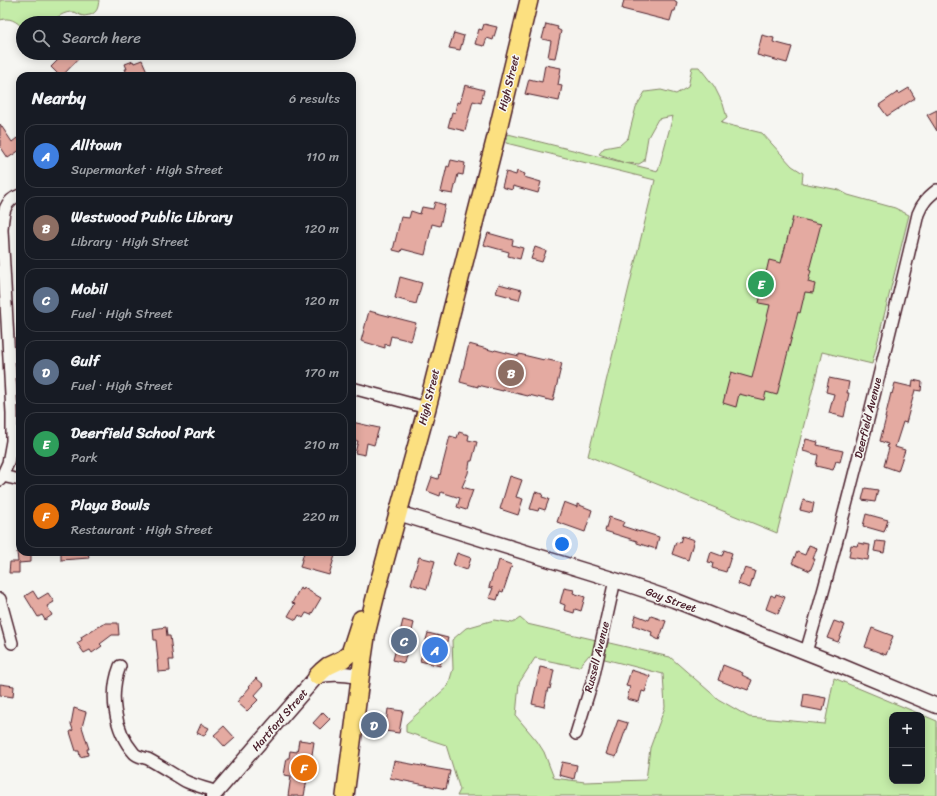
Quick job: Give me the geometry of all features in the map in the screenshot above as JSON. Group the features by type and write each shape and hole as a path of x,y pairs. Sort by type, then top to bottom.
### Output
{"main road":[{"name":"High Street","path":"345,796 367,630 427,408 496,137 529,0"},
{"path":"318,676 328,666 343,659 350,653 365,610 375,600"}],"street":[{"name":"Deerfield Avenue","path":"806,652 821,602 852,481 903,280 918,214 921,206 928,197 937,190"},
{"path":"16,198 12,199 7,205 4,212 1,230 12,413 12,440 8,463 1,478 16,480"},
{"path":"356,389 427,408"},
{"name":"Gay Street","path":"398,513 615,580 674,600 937,706"},
{"name":"Russell Avenue","path":"576,734 592,679 615,580"},
{"path":"0,599 12,644"},
{"path":"120,666 115,686 117,722 124,737 135,754 187,782 215,794"},
{"path":"318,676 335,673 360,676"},
{"name":"Hartford Street","path":"215,794 318,676"}],"green space":[{"path":"0,0 99,0 96,11 90,15 83,16 74,12 69,12 59,16 16,16 16,22 7,19 0,20"},
{"path":"692,67 699,67 714,86 723,104 727,118 721,123 762,133 792,166 803,173 802,183 839,190 848,195 895,208 909,215 872,364 822,352 777,533 588,456 655,180 506,143 508,134 624,163 599,154 604,148 620,145 628,138 636,107 645,92 661,90 676,94 688,87","holes":["673,116 658,171 626,163 639,164 644,161 648,137 658,119"]},
{"path":"520,618 527,624 670,657 718,699 749,717 825,724 834,678 915,712 889,712 889,784 925,784 925,716 937,721 937,796 457,796 460,790 446,745 406,732 406,724 448,686 453,669 452,640 466,628 494,620 513,623","holes":["589,655 663,674 665,707 650,748 646,780 585,782 554,778 544,752 537,741 516,716 519,683 535,658 579,667"]}],"building":[{"path":"624,0 675,0 677,3 670,21 622,9"},
{"path":"484,24 497,27 493,40 487,38 484,46 475,44 479,29 482,30"},
{"path":"546,24 558,27 557,29 561,31 555,58 548,57 551,41 542,39"},
{"path":"454,33 464,36 460,50 449,48"},
{"path":"762,35 774,38 773,42 792,47 787,63 757,55"},
{"path":"58,60 77,60 66,72 56,72 51,67"},
{"path":"142,60 147,72 126,72 125,64 133,61 134,63"},
{"path":"545,65 561,68 558,85 562,86 559,101 525,94 529,79 542,82"},
{"path":"465,85 484,90 481,103 473,101 465,131 448,127 452,112 455,113 457,102 460,103"},
{"path":"909,88 915,98 887,116 879,105 898,92 899,94"},
{"path":"937,110 937,131 927,115"},
{"path":"0,124 12,142 16,139 16,153 8,158 0,146"},
{"path":"451,160 465,163 463,175 458,174 453,194 441,192 447,166 449,167"},
{"path":"517,171 525,174 524,177 541,182 538,193 513,186 512,190 502,187 506,172 516,175"},
{"path":"435,202 445,205 440,226 432,224 425,255 402,249 401,252 393,250 401,217 409,218 411,211 420,214 422,207 433,209"},
{"path":"793,217 821,224 809,270 811,271 808,282 815,284 813,293 805,292 800,313 798,312 777,395 766,392 764,400 739,394 736,407 723,403 731,372 752,378 770,305 759,303 769,260 781,263"},
{"path":"488,233 513,240 512,245 523,248 520,259 508,256 509,252 484,245"},
{"path":"535,247 546,251 542,262 531,259"},
{"path":"400,277 422,283 416,304 395,298"},
{"path":"499,284 522,290 519,300 496,293"},
{"path":"369,311 416,323 411,341 391,336 389,345 385,344 385,348 361,341"},
{"path":"469,344 494,351 519,356 519,354 562,363 553,401 478,385 478,387 460,382"},
{"path":"829,378 849,382 847,393 849,393 844,417 829,413 834,394 826,392"},
{"path":"913,380 922,382 921,391 915,390 906,423 903,422 895,447 905,450 898,471 884,466 889,448 887,447 888,444 880,441 891,393 892,394 895,383 912,387"},
{"path":"356,423 379,428 374,445 367,443 365,455 356,453 358,441 356,441"},
{"path":"459,432 469,435 468,440 477,442 472,461 470,461 468,473 462,487 473,490 466,510 457,507 460,498 441,492 440,496 427,491 432,477 438,479 439,474 440,475 450,436 457,438"},
{"path":"806,439 818,442 817,445 843,451 840,462 836,461 833,470 816,466 818,455 803,451"},
{"path":"510,476 522,480 516,497 523,499 518,515 500,509"},
{"path":"865,488 878,490 875,502 862,500"},
{"path":"535,492 543,494 542,497 549,499 545,510 539,508 538,511 530,509"},
{"path":"803,500 814,503 812,513 800,510"},
{"path":"564,502 577,507 577,504 592,510 585,532 557,522"},
{"path":"866,514 888,520 884,532 863,526"},
{"path":"609,517 624,522 622,526 659,537 656,549 637,543 637,541 605,531"},
{"path":"682,536 694,540 688,560 672,554 676,542 680,543"},
{"path":"876,541 886,542 884,553 874,551"},
{"path":"858,543 870,545 868,560 849,557 851,545 857,546"},
{"path":"809,545 817,548 813,559 815,559 810,571 792,563 797,552 805,555"},
{"path":"724,550 732,553 726,572 712,568 713,563 708,562 711,552 722,556"},
{"path":"457,553 471,558 467,570 453,565"},
{"path":"17,556 31,556 31,562 19,563 19,573 9,573 10,562 18,562"},
{"path":"61,556 89,556 89,558 61,560"},
{"path":"303,556 335,556 329,575 300,567"},
{"path":"419,557 435,561 427,589 411,584"},
{"path":"499,560 512,565 503,592 500,591 497,600 489,598 493,588 489,587"},
{"path":"745,568 755,571 750,588 738,584"},
{"path":"300,588 303,590 304,588 321,598 311,615 306,613 303,618 299,615 296,620 288,616 295,604 292,603"},
{"path":"564,588 574,590 573,593 585,597 581,611 575,609 574,613 564,610 565,605 560,603"},
{"path":"33,591 38,599 48,593 54,602 47,606 52,615 45,620 42,615 38,617 25,596"},
{"path":"776,594 785,597 778,614 766,609 771,595 775,597"},
{"path":"636,615 649,620 651,616 666,621 659,640 651,636 652,632 633,625"},
{"path":"403,620 414,623 404,663 393,660"},
{"path":"834,621 845,625 838,642 827,638"},
{"path":"106,623 118,623 119,635 112,635 100,644 102,646 92,653 90,650 84,653 77,643 82,640 81,637"},
{"path":"166,627 167,636 170,636 173,660 169,660 170,671 158,672 156,640 154,640 153,629"},
{"path":"872,628 893,636 886,655 865,647"},
{"path":"428,633 448,638 440,666 420,661"},
{"path":"723,665 743,673 742,675 752,680 748,690 718,680"},
{"path":"540,667 554,670 544,707 532,704"},
{"path":"631,670 650,676 645,692 642,691 639,702 627,699 630,687 626,686"},
{"path":"256,678 264,685 254,696 258,700 247,711 237,702"},
{"path":"0,684 14,686 13,697 0,695"},
{"path":"804,694 826,698 823,711 802,707"},
{"path":"74,708 86,712 82,727 89,749 87,749 88,755 80,757 79,751 76,751 70,732 73,730 71,724"},
{"path":"388,709 403,711 399,733 385,731"},
{"path":"323,712 330,719 320,729 313,723"},
{"path":"618,720 628,723 616,757 606,754"},
{"path":"201,724 209,728 204,736 197,733"},
{"path":"224,726 235,738 225,747 214,735"},
{"path":"299,740 314,742 308,780 307,779 304,796 288,796 291,776 284,775 287,758 289,758 290,751 297,752"},
{"path":"394,761 450,771 446,789 390,778"},
{"path":"562,762 577,765 574,779 559,775"}],"place":[{"name":"Deerfield School Park","path":"761,284"},
{"name":"Westwood Public Library","path":"511,373"},
{"name":"Mobil","path":"404,641"},
{"name":"Alltown","path":"435,650"},
{"name":"Gulf","path":"374,725"},
{"name":"Playa Bowls","path":"304,768"}]}
